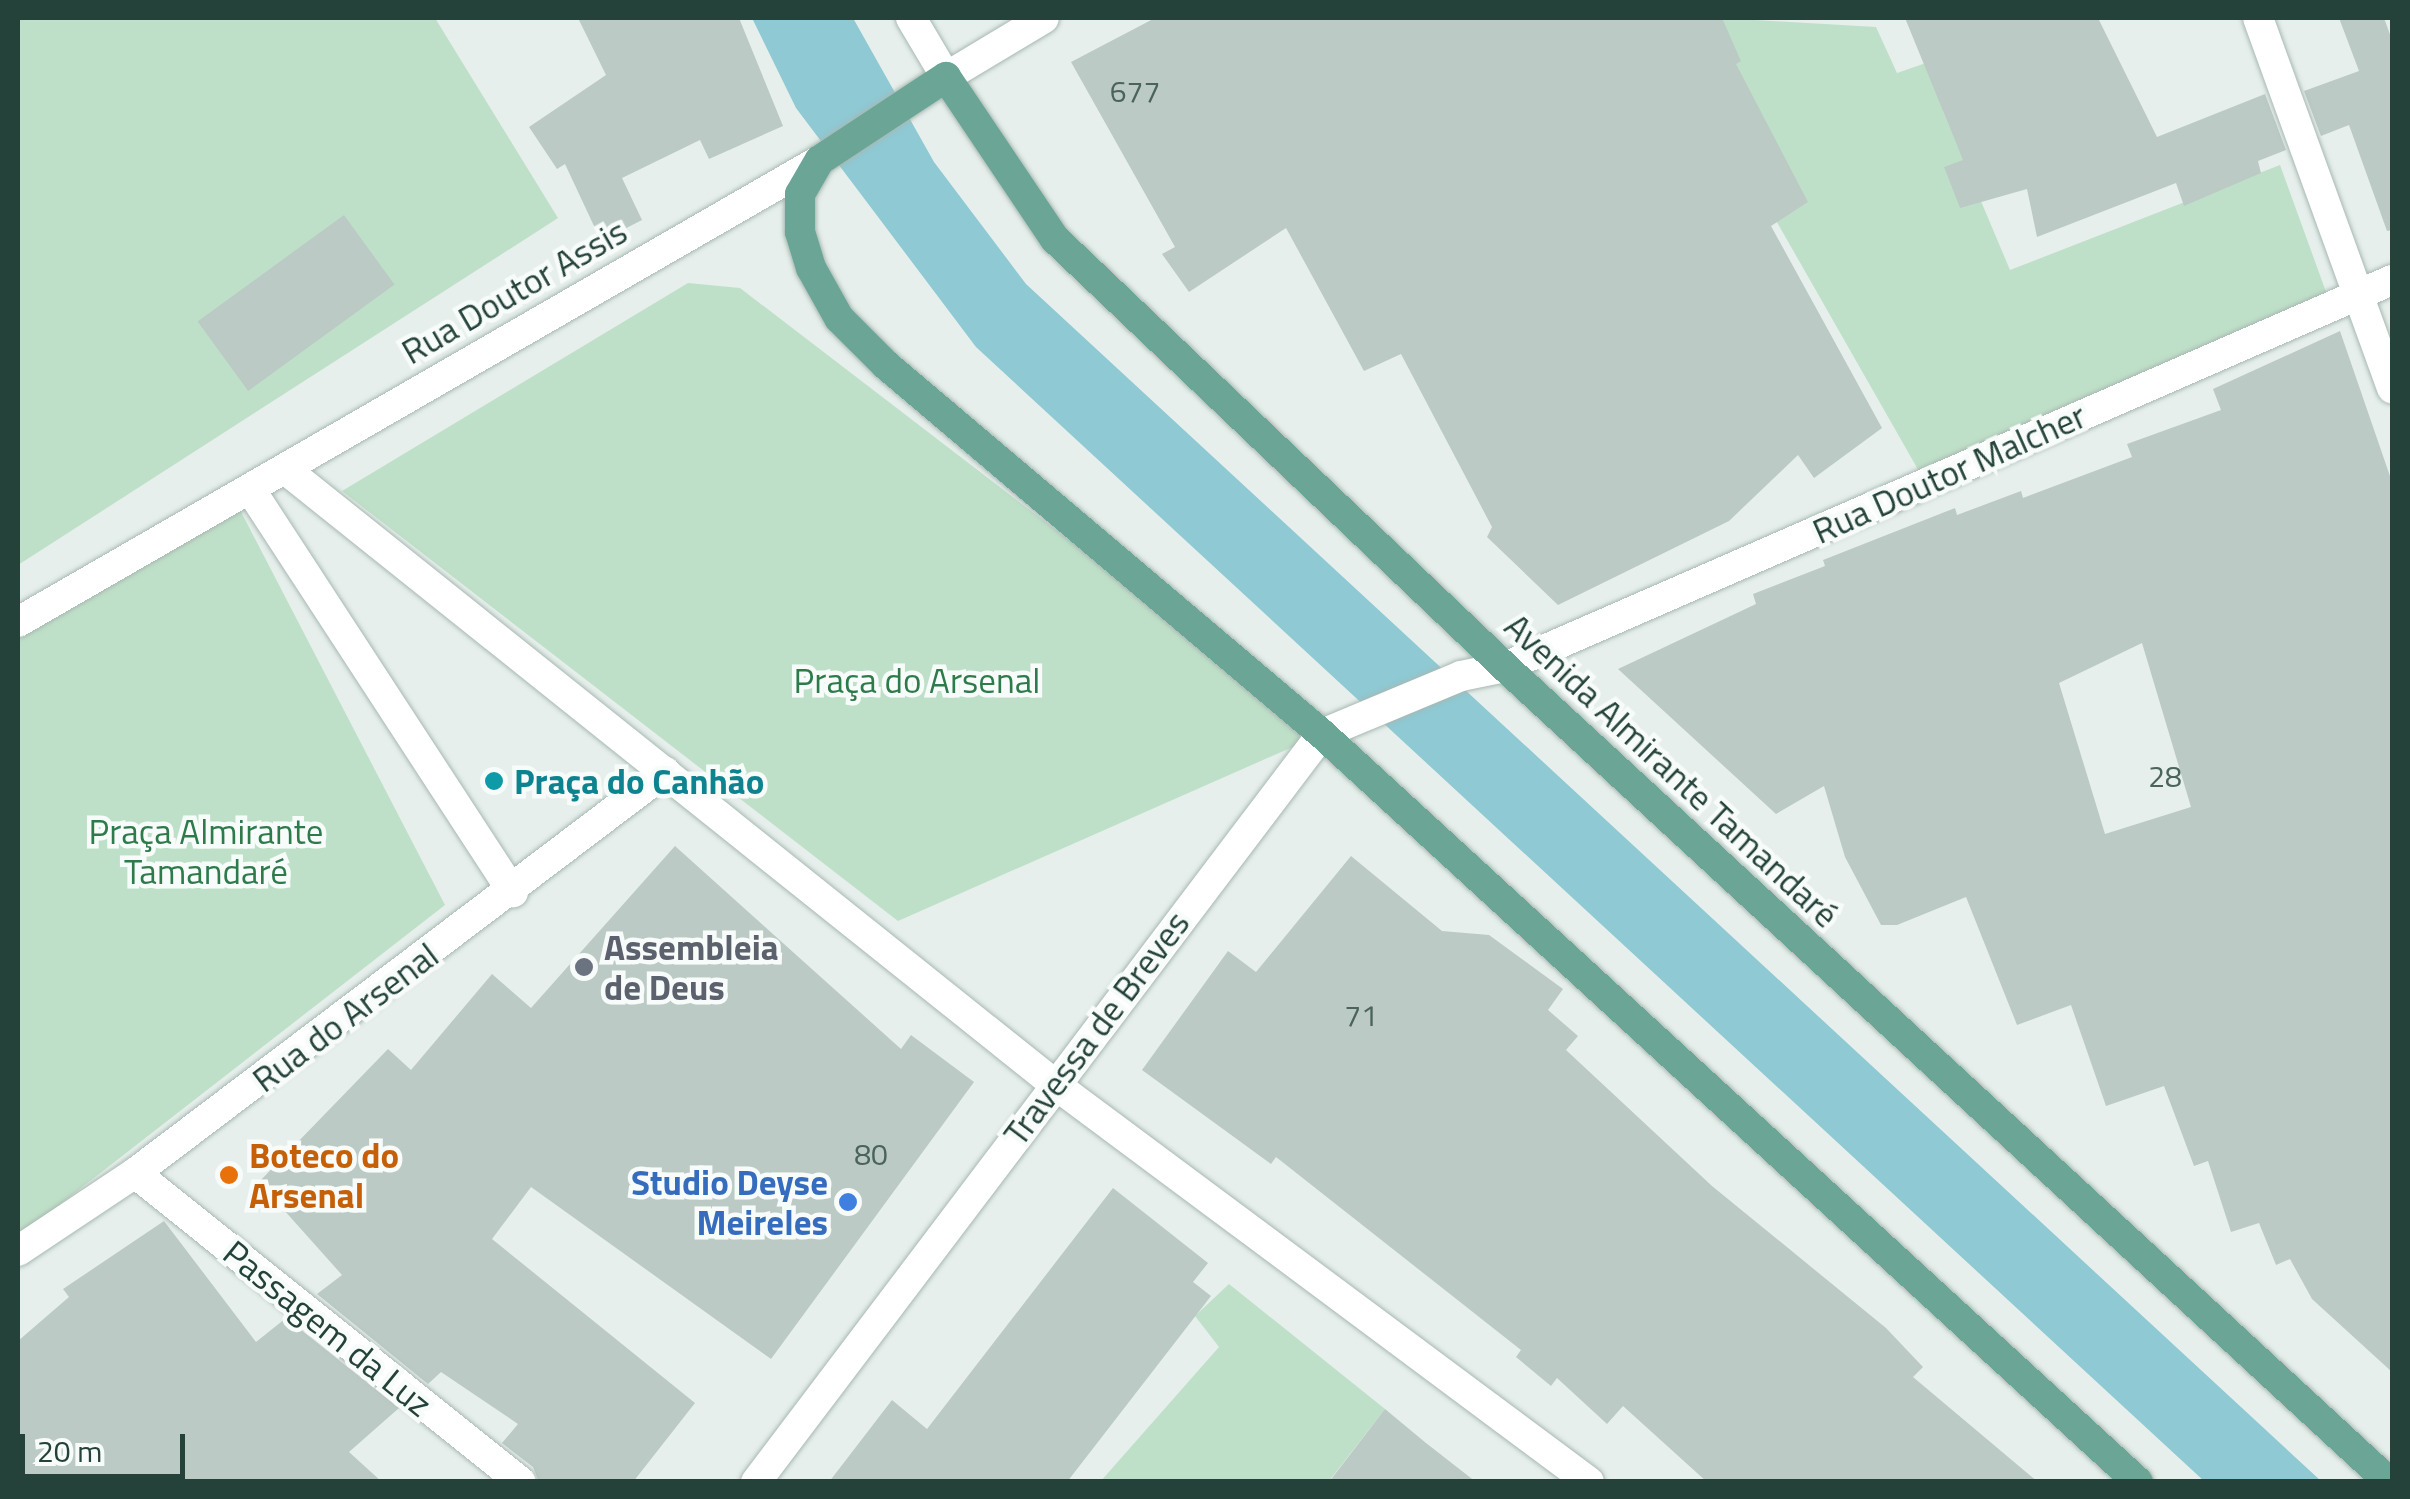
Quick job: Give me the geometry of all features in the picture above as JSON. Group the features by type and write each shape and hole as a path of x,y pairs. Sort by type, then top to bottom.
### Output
{"main road":[{"name":"Rua Doutor Assis","path":"820,160 946,77"},
{"name":"Avenida Almirante Tamandaré","path":"946,77 1054,239 1505,667 2388,1482"},
{"path":"820,160 800,194 800,232 816,280 839,318 1322,734 2138,1482"}],"street":[{"path":"910,18 946,77"},
{"name":"Rua Doutor Assis","path":"946,77 1044,18"},
{"path":"2258,18 2392,389"},
{"name":"Rua Doutor Assis","path":"18,622 252,492 820,160"},
{"name":"Rua Doutor Malcher","path":"1505,667 2392,280"},
{"path":"285,470 1053,1083 1589,1482"},
{"path":"252,492 513,893"},
{"path":"1322,734 1358,724 1461,676 1505,667"},
{"name":"Travessa de Breves","path":"756,1482 1053,1083 1322,734"},
{"name":"Rua do Arsenal","path":"18,1251 135,1173 513,893 664,772"},
{"name":"Passagem da Luz","path":"135,1173 521,1482"}],"green space":[{"path":"18,18 435,18 558,218 18,565"},
{"path":"1722,18 1876,27 1897,73 1952,54 1943,111 2010,270 2280,165 2329,300 1920,473 1668,31"},
{"name":"Praça do Arsenal","path":"688,283 740,288 1322,734 898,921 342,491"},
{"name":"Praça Almirante Tamandaré","path":"238,506 445,905 18,1237 18,639"},
{"path":"1229,1284 1385,1409 1329,1481 1100,1482 1219,1347 1195,1316"}],"water":[{"path":"752,18 853,18 934,162 1026,284 2321,1481 2204,1481 976,347 796,108"}],"building":[{"path":"578,18 739,18 783,126 709,159 700,140 622,178 642,220 601,241 565,164 557,169 529,127 606,75"},
{"path":"1155,18 1722,18 1741,61 1736,64 1808,202 1771,226 1882,428 1814,478 1798,455 1729,521 1558,605 1487,537 1492,527 1401,354 1364,371 1286,228 1189,292 1162,254 1175,247 1071,62"},
{"path":"1905,18 2098,18 2157,137 2265,94 2286,150 2258,161 2261,173 2184,206 2176,183 2037,237 2027,189 1960,208 1944,167 1963,160"},
{"path":"2339,18 2384,18 2392,40 2392,230 2387,231 2349,125 2321,136 2304,91 2359,71"},
{"path":"344,215 395,285 248,391 198,321"},
{"path":"2340,331 2392,482 2392,1372 2312,1299 2290,1259 2276,1265 2259,1223 2231,1232 2208,1161 2194,1166 2164,1086 2106,1106 2071,1005 2017,1025 1966,897 1897,925 1881,925 1845,857 1824,786 1776,814 1618,669 1756,604 1753,594 1825,566 1823,560 1955,508 1957,515 2021,491 2023,498 2132,457 2127,444 2221,410 2213,389","holes":["2142,643 2191,807 2105,834 2059,683"]},
{"path":"675,846 901,1049 911,1035 974,1082 771,1359 531,1187 492,1239 695,1403 633,1482 539,1482 533,1467 502,1443 518,1424 441,1372 428,1384 317,1294 342,1275 259,1182 388,1049 411,1070 492,974 531,1008"},
{"path":"1351,856 1442,931 1489,935 1563,989 1548,1010 1578,1036 1566,1050 1712,1186 1886,1328 1923,1367 1913,1377 2038,1482 1707,1482 1623,1406 1607,1424 1557,1378 1551,1386 1516,1357 1521,1350 1276,1157 1271,1164 1142,1070 1228,951 1256,972"},
{"path":"1113,1188 1208,1263 1193,1282 1211,1296 1067,1482 829,1482 892,1400 927,1429"},
{"path":"164,1221 256,1342 286,1318 399,1408 349,1452 382,1482 18,1482 18,1341 69,1297 63,1289"},
{"path":"1385,1409 1426,1443 1476,1482 1329,1482"}],"place":[{"name":"Praça do Canhão","path":"494,781"},
{"name":"Assembleia de Deus","path":"584,967"},
{"name":"Boteco do Arsenal","path":"229,1175"},
{"name":"Studio Deyse Meireles","path":"848,1202"}]}
